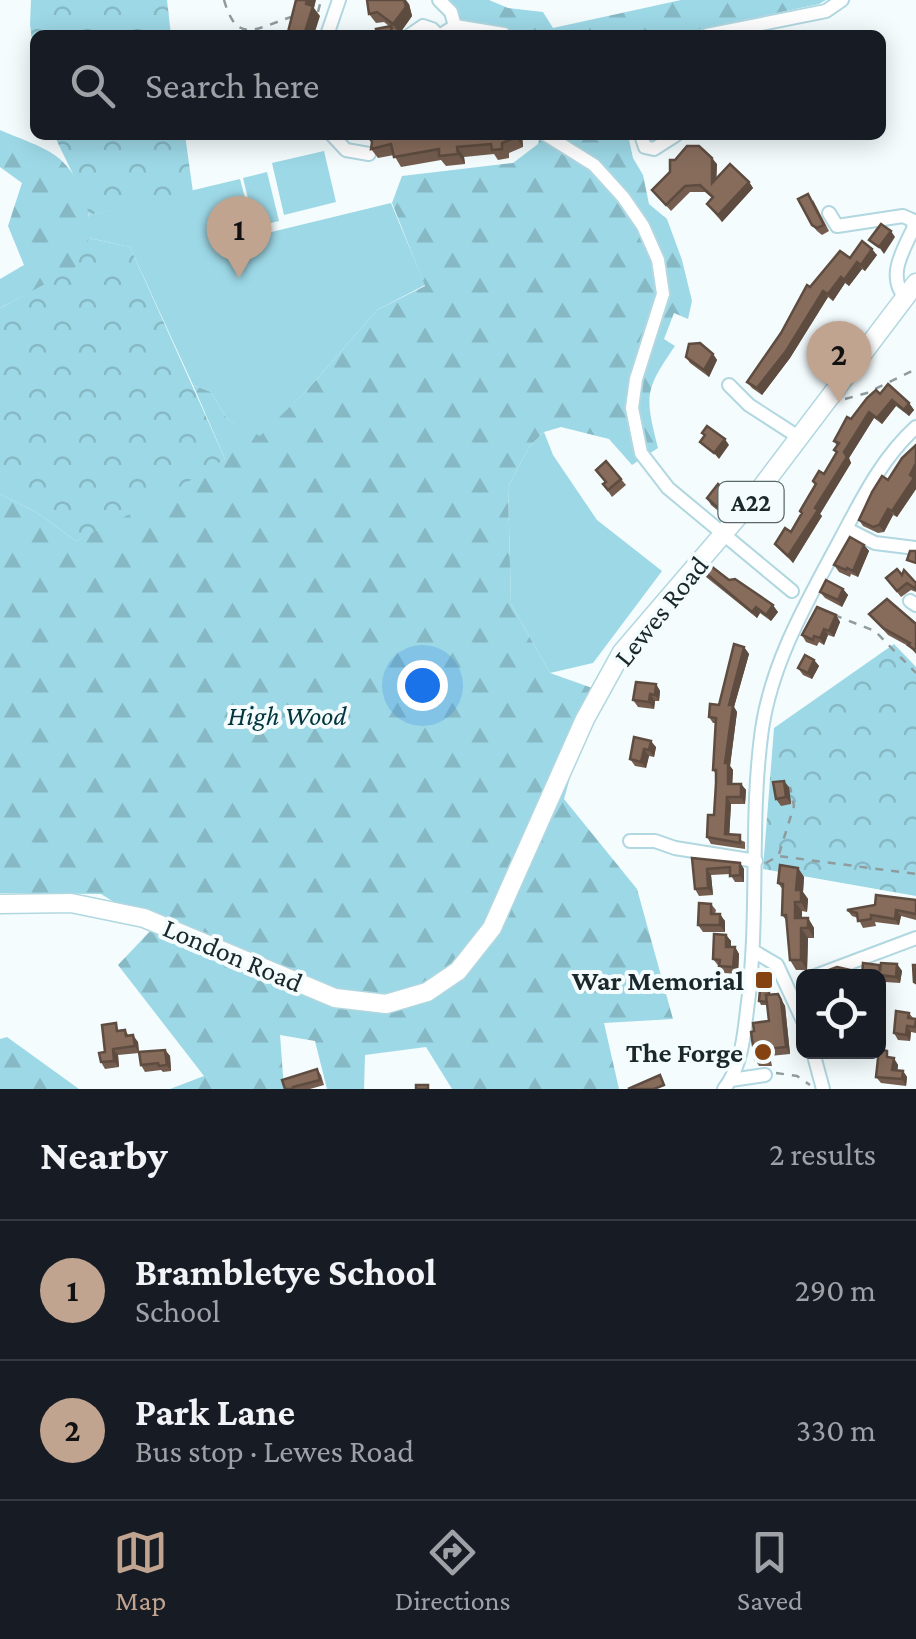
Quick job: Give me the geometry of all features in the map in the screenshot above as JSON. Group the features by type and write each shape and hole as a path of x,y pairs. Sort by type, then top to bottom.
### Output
{"highway":[{"name":"Lewes Road","path":"458,971 492,928 584,719 622,652 725,533 910,290"},
{"name":"London Road","path":"0,904 71,903 144,918 335,998 386,1004 426,992 458,971"}],"street":[{"path":"329,30 338,0"},
{"path":"439,0 451,12 456,26"},
{"path":"733,30 826,11 842,0"},
{"path":"448,30 456,26 467,30"},
{"path":"337,140 346,150 369,154"},
{"path":"554,140 594,166 623,197 643,226 658,260 664,294 636,379 632,408 641,452 668,488 792,591 810,596"},
{"path":"643,140 645,146 654,150 669,140"},
{"path":"829,213 838,226 902,216 912,220 914,227 896,272 897,288 910,290"},
{"path":"729,384 749,405 800,438"},
{"path":"728,1085 745,1024 755,952 762,731 770,687 810,596 880,467 916,427"},
{"path":"846,528 875,543 916,548"},
{"path":"792,591 800,618"},
{"path":"630,841 655,841 756,861"},
{"path":"834,969 916,938"},
{"path":"755,952 778,965 796,1003"},
{"path":"789,986 796,984"},
{"path":"814,1059 819,1089"},
{"path":"728,1085 764,1075"}],"path":[{"path":"224,0 234,27 241,29 256,29 299,14"},
{"path":"318,12 321,0"},
{"path":"836,392 846,400 916,369"},
{"path":"810,596 852,624 876,631 891,641 916,673"},
{"path":"790,787 794,806 778,856 916,874"},
{"path":"764,1075 782,1072 819,1089"}],"green space":[{"path":"31,0 167,0 170,30 31,30"},
{"path":"446,0 489,0 508,8 543,12 553,28 681,0 826,0 698,30 490,30 461,22"},
{"path":"0,130 43,148 67,166 83,193 90,225 84,255 75,268 0,308 0,279 24,265 8,226 22,183 0,167"},
{"path":"56,140 186,140 193,192 89,215"},
{"name":"High Wood","path":"539,140 629,140 649,204 667,219 692,301 688,319 674,313 664,339 675,346 657,374 650,394 658,448 632,465 609,439 561,427 544,432 529,447 508,487 511,604 550,673 595,689 564,799 637,889 673,1019 604,1023 619,1089 452,1089 426,1047 365,1055 364,1089 327,1089 315,1041 280,1035 284,1089 170,1089 204,1076 118,965 154,927 101,894 0,893 0,494 36,512 76,541 225,459 193,385 211,392 227,419 260,436 309,388 377,310 425,286 392,203 402,176 513,163"},
{"path":"324,151 336,202 284,215 272,163"},
{"path":"267,172 279,221 255,227 243,178"},
{"path":"240,179 255,236 391,203 425,285 377,310 260,437 227,419 211,392 193,385 130,247 89,238 89,215"},
{"path":"89,238 130,247 225,459 160,499 76,541 36,512 0,494 0,308 75,268"},
{"path":"544,432 553,455 597,520 662,571 593,663 550,673 511,604 508,487 529,447"},
{"path":"894,644 916,667 916,896 763,869 774,728"},
{"path":"7,1037 79,1089 0,1089 0,1039"}],"building":[{"path":"296,0 307,0 306,4 313,6 306,30 288,30"},
{"path":"367,0 404,0 406,7 393,24 377,12 369,14"},
{"path":"509,140 502,143 502,149 492,150 491,144 457,147 458,154 439,156 439,149 394,157 391,144 371,149 372,142"},
{"path":"687,146 699,146 712,158 712,183 730,164 749,182 718,215 707,204 713,197 700,185 685,186 666,205 652,190 670,172 670,160 675,160"},
{"path":"808,194 824,225 817,228 798,199"},
{"path":"881,224 891,231 879,247 869,240"},
{"path":"862,241 872,249 861,265 857,262 828,294 823,291 786,351 757,388 747,382 781,333 807,285 810,287 840,251 850,258"},
{"path":"700,343 713,354 704,370 686,357 689,344"},
{"path":"888,384 909,403 904,410 892,400 877,418 869,412 844,452 847,457 815,508 818,510 788,556 775,544 785,528 791,532 816,484 813,481 819,471 824,474 837,452 834,450 839,443 834,441 847,417 851,419 867,398 876,390 880,394"},
{"path":"707,426 725,439 714,453 700,442"},
{"path":"916,445 916,463 910,475 914,478 892,511 888,509 879,525 873,527 859,520 882,476 888,480"},
{"path":"606,461 621,479 608,490 596,470"},
{"path":"718,484 731,494 717,507 707,498"},
{"path":"850,537 864,545 853,571 834,565"},
{"path":"910,551 916,551 916,563 907,560"},
{"path":"707,563 773,605 766,615 756,607 752,612 702,570"},
{"path":"897,569 902,575 904,570 916,583 916,589 907,583 897,591 886,578"},
{"path":"826,580 843,589 838,600 820,592"},
{"path":"887,599 916,624 916,651 869,614"},
{"path":"817,607 836,615 829,631 824,629 820,638 814,636 813,640 802,635"},
{"path":"734,644 744,647 729,705 733,705 725,763 728,784 741,784 741,797 727,797 725,834 740,835 740,843 707,837 708,815 714,815 716,783 716,718 709,717 710,704 719,705"},
{"path":"805,655 814,660 808,673 798,668"},
{"path":"636,682 656,684 655,695 650,694 649,702 633,700"},
{"path":"634,737 651,741 641,762 630,759"},
{"path":"784,781 786,797 776,799 773,782"},
{"path":"692,858 740,863 740,875 730,876 730,867 707,869 708,888 695,889"},
{"path":"780,865 798,868 796,890 801,890 801,902 795,902 795,918 808,918 808,928 801,928 801,960 790,960 786,915 782,915 783,884 778,883"},
{"path":"876,895 916,900 916,914 896,910 895,919 871,915 871,919 858,921 857,913 847,910 875,905"},
{"path":"699,903 711,904 711,914 720,914 720,925 698,925"},
{"path":"714,934 726,935 726,947 735,947 733,967 719,966 720,960 713,959"},
{"path":"863,963 879,965 880,969 863,969"},
{"path":"881,963 897,964 896,977 886,976"},
{"path":"760,990 769,991 767,1002 759,1001"},
{"path":"778,994 786,1047 765,1049 767,1060 755,1059 753,1023 769,1021 766,995"},
{"path":"896,1011 916,1019 915,1027 907,1026 906,1035 894,1033"},
{"path":"116,1023 117,1031 133,1035 135,1046 113,1049 114,1061 101,1062 99,1053 105,1052 102,1025"},
{"path":"165,1050 167,1065 141,1065 139,1052"},
{"path":"887,1051 887,1057 894,1058 892,1070 903,1071 902,1079 876,1077 878,1059 886,1059"},
{"path":"317,1069 320,1080 285,1089 282,1080"},
{"path":"660,1075 664,1085 628,1089"}],"place":[{"name":"Brambletye School","path":"239,278"},
{"name":"Park Lane","path":"839,403"},
{"name":"War Memorial","path":"764,980"},
{"name":"The Forge","path":"763,1052"}]}
